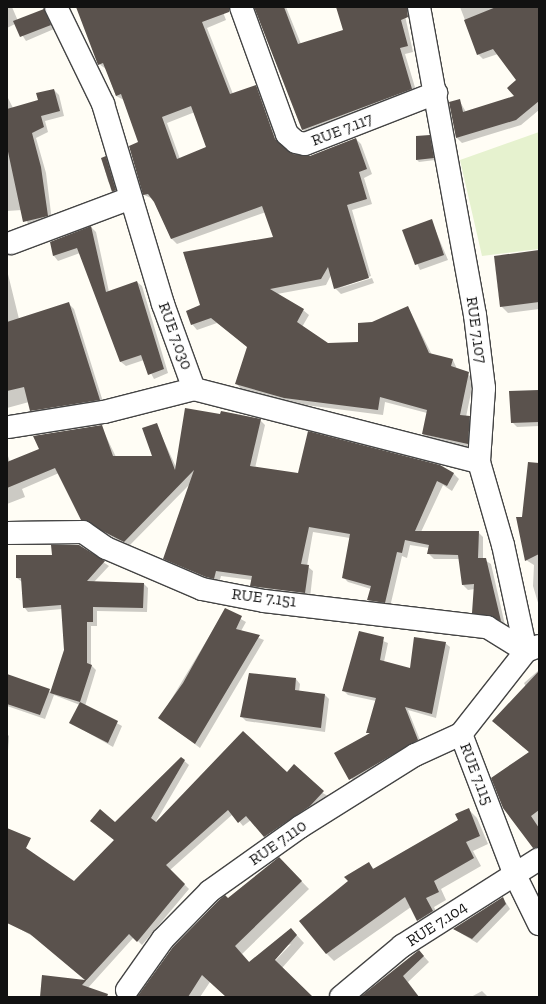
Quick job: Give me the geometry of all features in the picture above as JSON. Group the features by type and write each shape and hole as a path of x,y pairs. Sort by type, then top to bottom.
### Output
{"street":[{"name":"RUE 7.030","path":"56,7 103,104 131,198 194,389 478,462"},
{"name":"RUE 7.117","path":"241,7 287,134 296,142 305,144 436,93"},
{"name":"RUE 7.107","path":"419,7 436,93 475,315 484,388 478,462 533,648"},
{"path":"11,243 131,198"},
{"path":"9,427 104,412 194,389"},
{"name":"RUE 7.151","path":"7,533 77,531 106,548 202,589 264,601 487,627 533,648"},
{"name":"RUE 7.115","path":"533,648 461,734 514,874 539,924"},
{"name":"RUE 7.110","path":"127,990 163,939 210,891 306,824 416,755 461,734"},
{"name":"RUE 7.104","path":"341,997 402,946 539,859"}],"green space":[{"path":"539,132 539,249 482,256 460,160"}],"building":[{"path":"76,7 229,7 229,12 202,22 230,94 256,85 275,139 293,154 310,156 356,138 367,169 359,172 367,199 347,205 369,278 334,289 328,267 321,279 270,289 304,309 297,322 328,343 358,342 358,323 372,322 408,306 429,353 453,359 451,366 469,372 460,415 470,416 468,444 422,434 427,410 380,397 378,410 284,398 235,384 247,347 211,318 191,325 186,311 200,305 183,252 273,237 262,206 171,239 154,202 148,194 143,195 129,146 138,142 121,94 116,96 103,63 98,65","holes":["191,106 206,147 177,159 162,117"]},
{"path":"254,7 284,7 298,44 343,30 336,7 407,7 408,17 401,20 408,46 400,48 412,89 302,130"},
{"path":"496,7 539,7 539,101 516,120 456,138 449,102 460,99 463,112 514,96 507,88 516,80 493,49 477,55 464,20"},
{"path":"44,9 51,25 20,37 13,21"},
{"path":"54,89 60,111 41,116 44,127 32,133 41,167 48,216 23,222 7,147 7,109 38,100 36,93"},
{"path":"430,135 434,158 416,160 416,136"},
{"path":"106,156 116,190 112,192 101,158"},
{"path":"432,219 444,255 415,265 402,230"},
{"path":"91,226 106,292 137,281 164,369 148,375 141,355 120,362 77,248 53,256 50,242"},
{"path":"539,250 539,302 500,307 494,256"},
{"path":"69,302 100,400 30,411 24,387 7,391 7,322"},
{"path":"539,390 539,422 511,423 509,391"},
{"path":"185,408 220,414 221,411 261,419 250,466 298,473 308,431 440,465 454,473 447,486 437,481 415,531 479,531 478,558 486,558 501,621 472,613 474,584 462,585 458,555 427,554 429,545 405,540 402,553 397,552 385,603 367,600 371,586 342,578 350,534 309,527 301,564 309,565 305,593 250,586 252,576 216,571 214,579 163,559 194,470 124,542 81,520 55,468 7,488 7,462 39,449 33,436 102,425 113,456 152,456 142,428 157,423 175,470"},
{"path":"528,462 539,463 539,554 525,561 516,517 522,517"},
{"path":"51,545 79,545 105,561 87,581 144,583 143,608 93,607 93,622 87,622 87,663 92,665 80,702 50,693 64,650 61,605 23,608 21,578 16,578 16,555 52,555"},
{"path":"225,608 242,616 236,629 260,635 195,744 158,718 183,683"},
{"path":"359,631 384,637 380,660 410,668 414,637 446,642 432,714 405,707 418,740 349,780 334,753 370,733 366,733 376,698 342,691"},
{"path":"539,671 539,810 531,816 539,828 539,847 533,848 503,808 491,778 529,752 492,721"},
{"path":"249,673 296,678 295,690 325,694 321,728 240,717"},
{"path":"7,674 50,689 40,715 7,704"},
{"path":"80,702 118,721 108,743 69,723"},
{"path":"243,731 287,772 294,764 324,791 310,806 264,837 246,816 238,823 228,810 166,865 185,884 137,942 129,934 82,985 108,994 107,997 40,997 42,975 85,980 30,934 7,923 7,828 31,838 26,848 74,881 114,840 90,821 100,809 115,822 181,757 185,760 151,818 156,822"},
{"path":"469,808 480,836 466,842 474,858 434,881 439,892 426,898 433,911 417,921 405,897 326,954 299,921 348,881 344,877 369,862 373,869 458,820 455,814"},
{"path":"279,857 302,881 235,946 249,962 291,928 297,935 275,960 313,997 226,997 202,975 188,997 137,997 173,947 218,901 225,895 228,898"},
{"path":"503,897 506,904 472,939 453,929"},
{"path":"419,950 424,956 403,976 419,997 360,997"}]}
